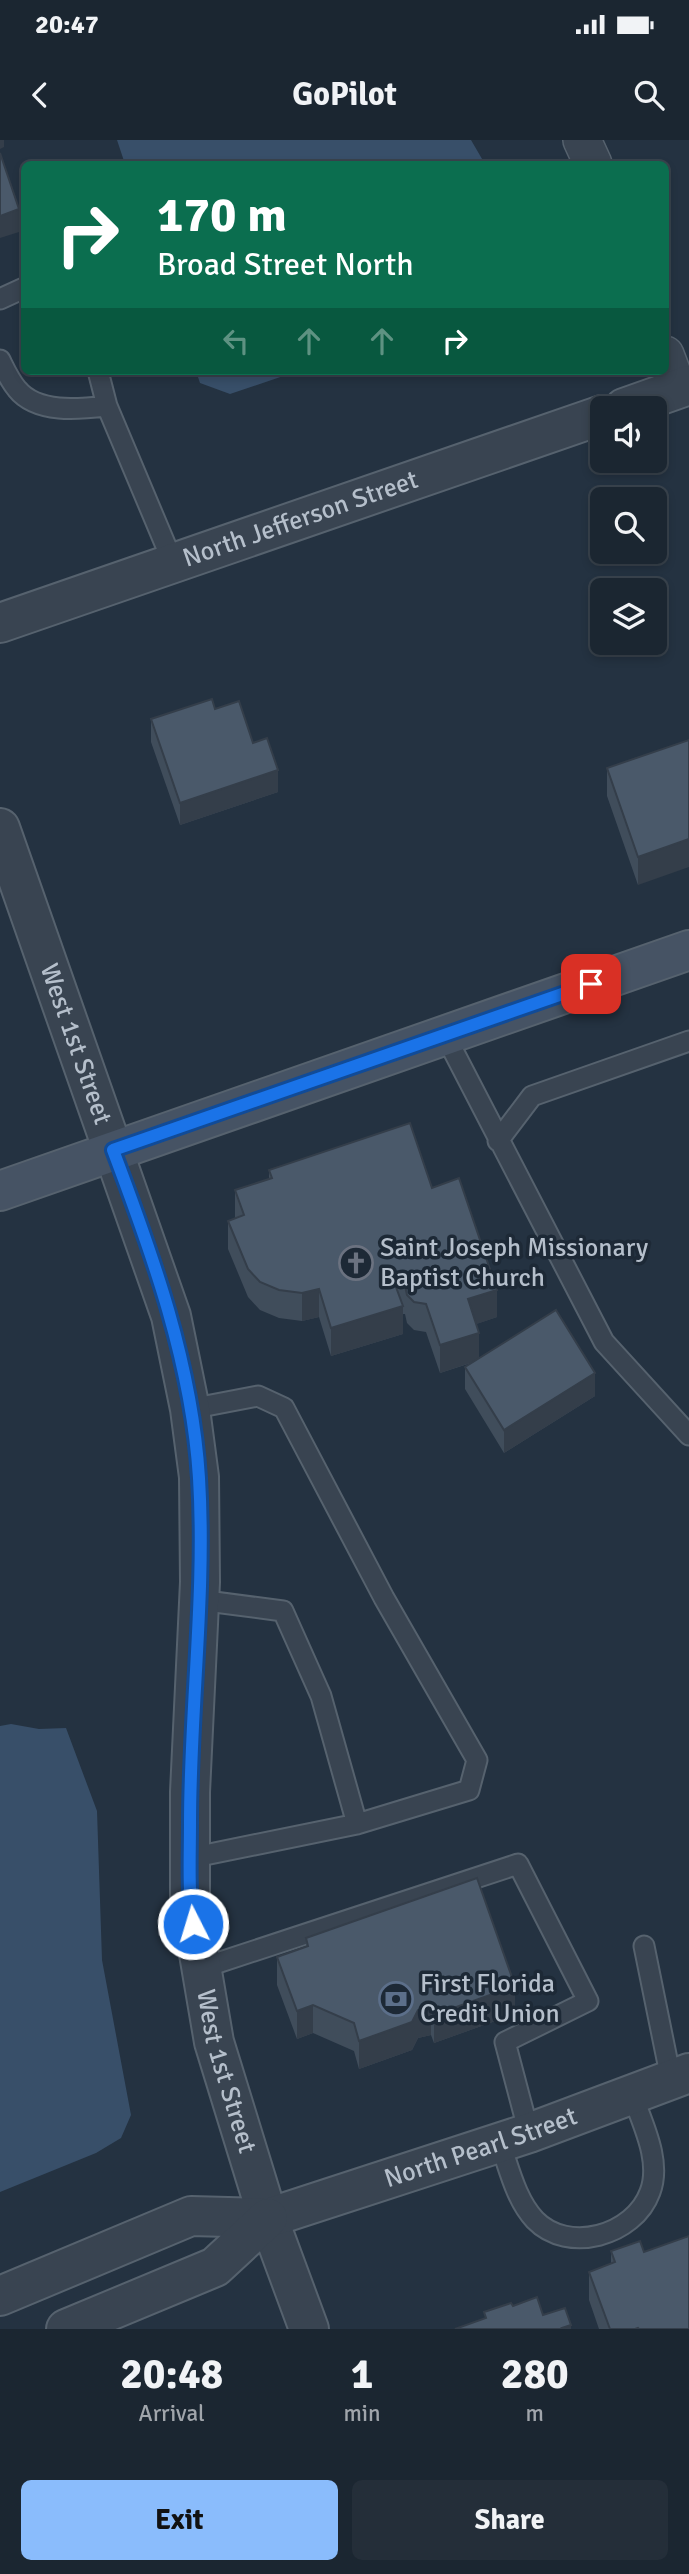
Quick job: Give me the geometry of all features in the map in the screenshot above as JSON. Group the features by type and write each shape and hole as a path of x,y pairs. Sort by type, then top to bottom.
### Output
{"main road":[{"path":"0,1191 689,950"}],"street":[{"path":"582,140 592,161"},
{"path":"644,396 677,376"},
{"name":"North Jefferson Street","path":"0,623 590,419"},
{"name":"West 1st Street","path":"0,828 171,1316 190,1409 199,1477 199,1600 190,1858 190,1901 199,1969 214,2042 268,2218 309,2329"},
{"name":"North Pearl Street","path":"0,2295 191,2216 268,2218 515,2138 680,2076"},
{"name":"North Pearl Street","path":"66,2329 215,2267 268,2218"}],"lane":[{"path":"0,299 21,289"},
{"path":"0,360 18,391 34,402 74,410 107,405"},
{"path":"99,375 107,405 174,565"},
{"path":"444,1035 604,1342 689,1435"},
{"path":"498,1141 532,1096 689,1041"},
{"path":"190,1409 258,1396 284,1408 384,1598 477,1760 469,1790 357,1824 190,1858"},
{"path":"199,1600 283,1611 321,1696 357,1824"},
{"path":"199,1969 518,1864 588,2001 505,2042 515,2138 515,2188 534,2219 551,2232 581,2240 607,2233 631,2219 650,2192 653,2163 632,2094"},
{"path":"644,1946 680,2076"}],"water":[{"path":"117,140 471,140 483,161 124,161"},
{"path":"197,375 286,375 230,394 200,383"},
{"path":"11,1724 39,1729 66,1728 97,1811 102,1960 131,2115 121,2138 96,2153 0,2192 0,1726"}],"building":[{"path":"0,153 19,209 0,216"},
{"path":"212,699 215,709 239,701 253,743 267,738 278,770 180,803 151,719"},
{"path":"689,740 689,839 638,857 607,768"},
{"name":"Saint Joseph Missionary Baptist Church","path":"410,1123 432,1188 459,1178 497,1290 468,1299 479,1333 440,1345 426,1304 414,1302 407,1295 405,1286 396,1287 403,1306 331,1328 319,1289 302,1293 279,1290 260,1282 248,1269 228,1221 244,1215 235,1190 272,1178 269,1170"},
{"path":"556,1310 595,1373 504,1430 465,1367"},
{"name":"First Florida Credit Union","path":"477,1878 515,1986 434,2015 431,2007 418,2010 412,2022 359,2041 354,2023 313,2005 297,2011 277,1957 308,1946 306,1938"},
{"path":"689,2236 689,2329 610,2329 589,2272 615,2262 611,2251 640,2241 644,2252"},
{"path":"537,2297 543,2315 565,2308 571,2325 563,2329 455,2329 486,2318 484,2312 511,2303 513,2306"}],"place":[{"name":"Saint Joseph Missionary Baptist Church","path":"356,1263"},
{"name":"First Florida Credit Union","path":"396,1999"}],"route":[{"path":"193,1924 190,1901 190,1792 200,1581 199,1477 190,1409 171,1316 113,1150 591,984"}]}
